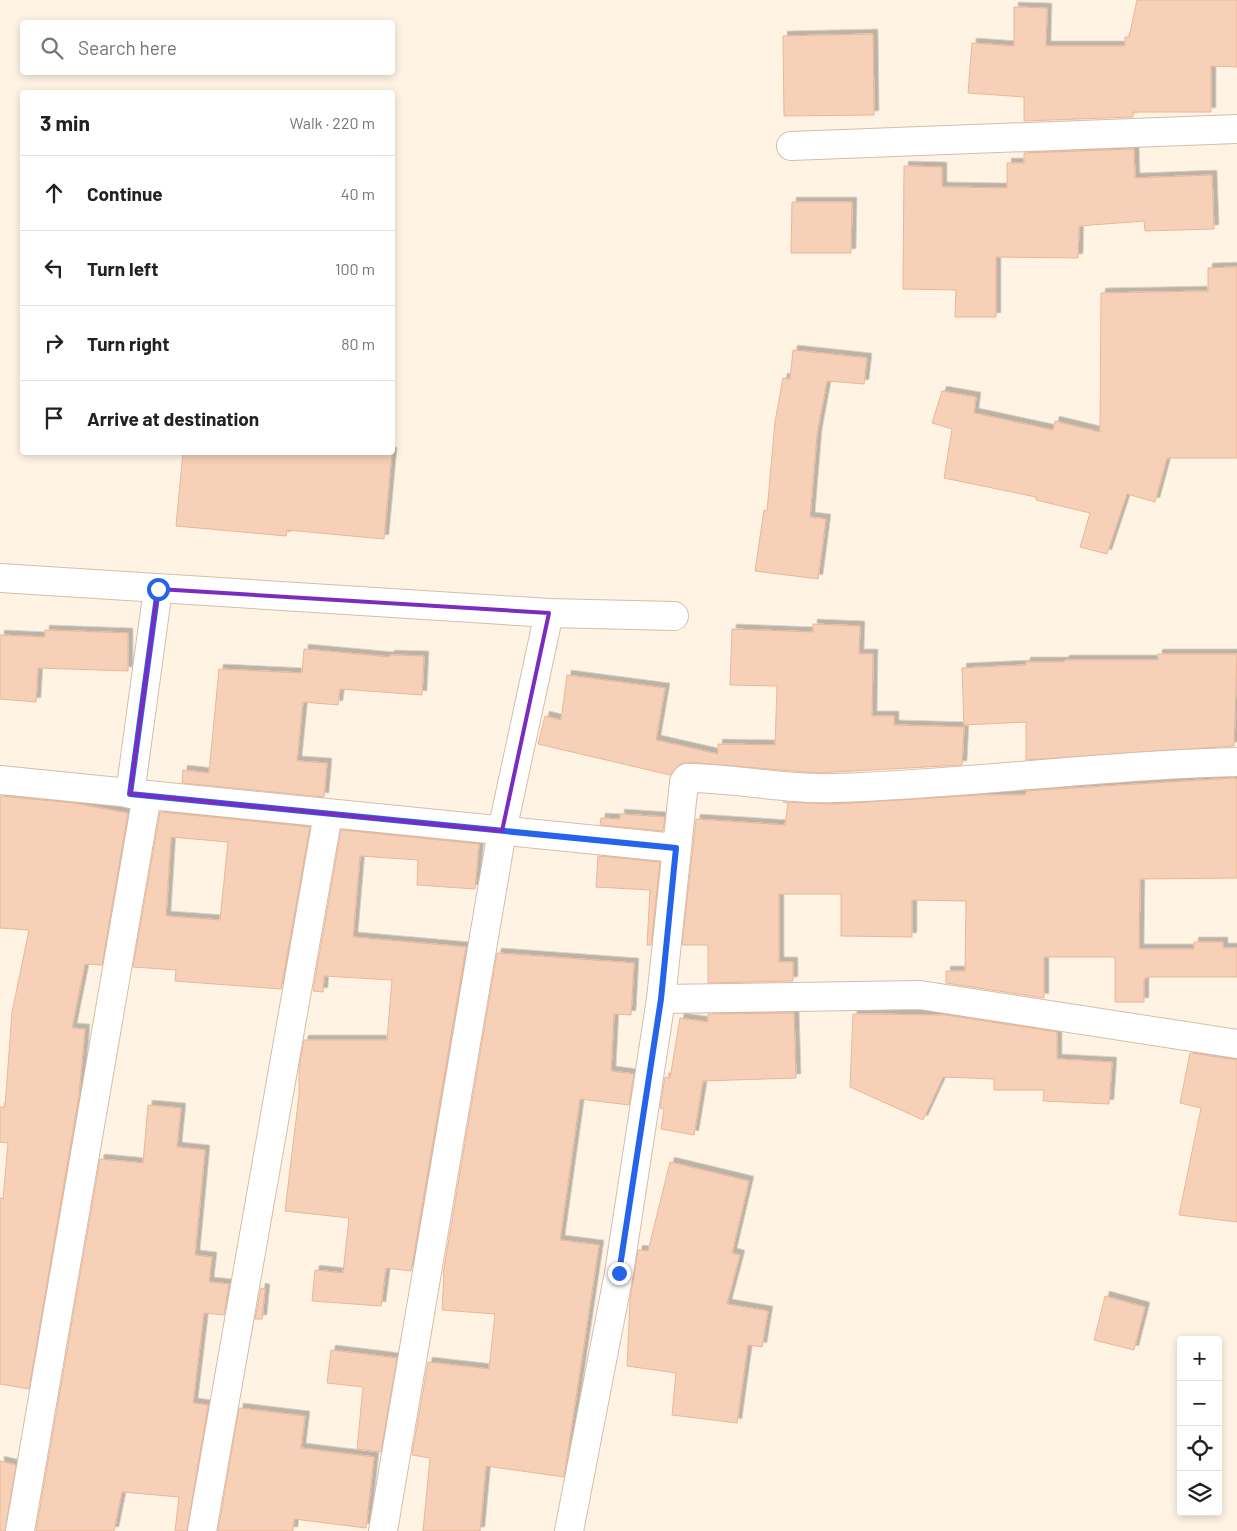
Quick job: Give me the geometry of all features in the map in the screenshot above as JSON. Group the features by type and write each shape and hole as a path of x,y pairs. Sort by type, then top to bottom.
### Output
{"street":[{"path":"791,146 1237,129"},
{"path":"0,578 548,613 674,616"},
{"path":"20,1531 139,794 158,589"},
{"path":"383,1531 502,831 548,613"},
{"path":"569,1531 619,1273 661,999 676,848 684,782 687,778 830,788 919,785 1157,764 1237,762"},
{"path":"0,780 676,848"},
{"path":"202,1531 328,814"},
{"path":"661,999 920,995 1237,1044"}],"highlighted area":[{"path":"158,589 549,613 502,831 130,794"}],"building":[{"path":"1137,0 1237,0 1237,67 1211,66 1211,112 1133,112 1133,117 1024,121 1024,97 968,93 972,43 1014,46 1014,7 1047,8 1046,46 1125,46 1125,37 1129,37"},
{"path":"873,34 874,115 784,116 783,36"},
{"path":"1134,149 1135,178 1212,175 1214,229 1145,231 1144,221 1079,226 1078,258 996,257 996,317 955,317 956,290 903,289 904,166 942,167 942,187 1007,188 1007,163 1024,163 1024,153"},
{"path":"792,202 852,202 851,253 791,253"},
{"path":"1237,267 1237,458 1167,458 1155,502 1127,494 1107,554 1080,547 1090,513 1036,500 1036,497 944,478 952,429 932,423 942,391 976,397 974,413 1053,430 1055,421 1100,432 1101,293 1208,291 1208,268"},
{"path":"793,350 867,358 864,384 827,381 817,434 810,517 826,519 818,579 755,571 764,510 767,511 775,422 783,378 790,379"},
{"path":"183,455 392,455 384,539 287,530 286,536 176,526"},
{"path":"813,624 860,626 859,654 873,654 872,716 894,716 894,725 964,727 962,765 816,773 687,762 680,764 670,775 538,744 545,716 561,720 567,675 665,688 656,740 718,754 718,744 775,745 777,686 730,685 732,629 813,632"},
{"path":"45,630 128,633 128,671 38,668 36,702 0,699 0,635 45,637"},
{"path":"304,649 390,657 390,655 424,656 422,695 340,689 338,705 303,702 297,761 327,763 324,797 182,783 183,770 209,773 219,669 302,673"},
{"path":"1158,654 1237,654 1234,746 1026,760 1026,722 964,725 962,668 1026,665 1026,662 1064,662 1065,660 1158,660"},
{"path":"1237,779 1237,878 1140,879 1139,949 1194,949 1194,942 1223,942 1223,948 1237,948 1237,977 1149,977 1144,979 1144,1002 1115,1002 1115,957 1044,957 1044,998 946,983 946,971 965,971 966,901 912,900 912,937 841,936 841,894 779,894 779,962 793,962 793,981 708,983 708,945 682,945 696,819 785,825 788,803 783,802 835,804 980,795 1026,795 1026,791"},
{"path":"0,796 73,803 128,813 102,965 85,964 72,1028 85,1029 79,1095 29,1389 0,1384 0,1198 3,1199 8,1143 0,1142 0,1107 5,1107 12,1012 29,930 0,928"},
{"path":"160,812 310,827 281,989 175,981 176,970 133,967","holes":["171,837 228,842 220,920 166,916"]},
{"path":"620,814 665,817 663,831 600,825 601,818 620,819"},
{"path":"341,830 479,844 475,889 417,885 418,860 360,856 353,937 466,947 411,1271 386,1268 381,1306 312,1301 315,1270 343,1273 349,1218 285,1211 299,1095 299,1067 304,1040 387,1040 392,980 324,976 323,992 313,991"},
{"path":"598,856 660,862 651,945 647,945 650,890 596,887"},
{"path":"497,953 634,963 631,1015 614,1014 611,1071 634,1074 629,1105 580,1099 560,1240 599,1245 564,1477 486,1466 480,1531 423,1531 430,1458 412,1455 428,1362 489,1369 495,1314 442,1310 443,1274"},
{"path":"794,1013 796,1078 703,1081 694,1135 661,1129 664,1109 660,1108 665,1077 670,1078 680,1018 708,1022 708,1014"},
{"path":"853,1014 945,1015 1057,1032 1057,1059 1112,1062 1109,1104 1043,1101 1044,1090 994,1090 994,1079 943,1077 923,1120 850,1087"},
{"path":"1190,1053 1237,1060 1237,1222 1179,1215 1201,1108 1180,1103"},
{"path":"148,1105 181,1108 177,1147 205,1150 195,1255 212,1257 209,1282 229,1284 224,1315 204,1313 193,1403 208,1405 187,1531 175,1531 179,1497 122,1492 114,1531 36,1531 100,1159 143,1163"},
{"path":"670,1162 749,1181 732,1253 740,1255 727,1304 768,1311 762,1347 748,1345 737,1423 672,1415 676,1373 627,1366 630,1300 638,1250 648,1251"},
{"path":"261,1288 265,1289 262,1319 255,1319"},
{"path":"1105,1296 1145,1307 1134,1350 1094,1340"},
{"path":"331,1350 397,1358 381,1452 357,1449 363,1387 327,1383"},
{"path":"239,1408 305,1416 301,1448 374,1457 366,1528 294,1519 293,1531 218,1531"},
{"path":"0,1461 16,1465 5,1531 0,1531"}],"route":[{"path":"158,589 130,794 676,848 661,999 619,1273"}]}
